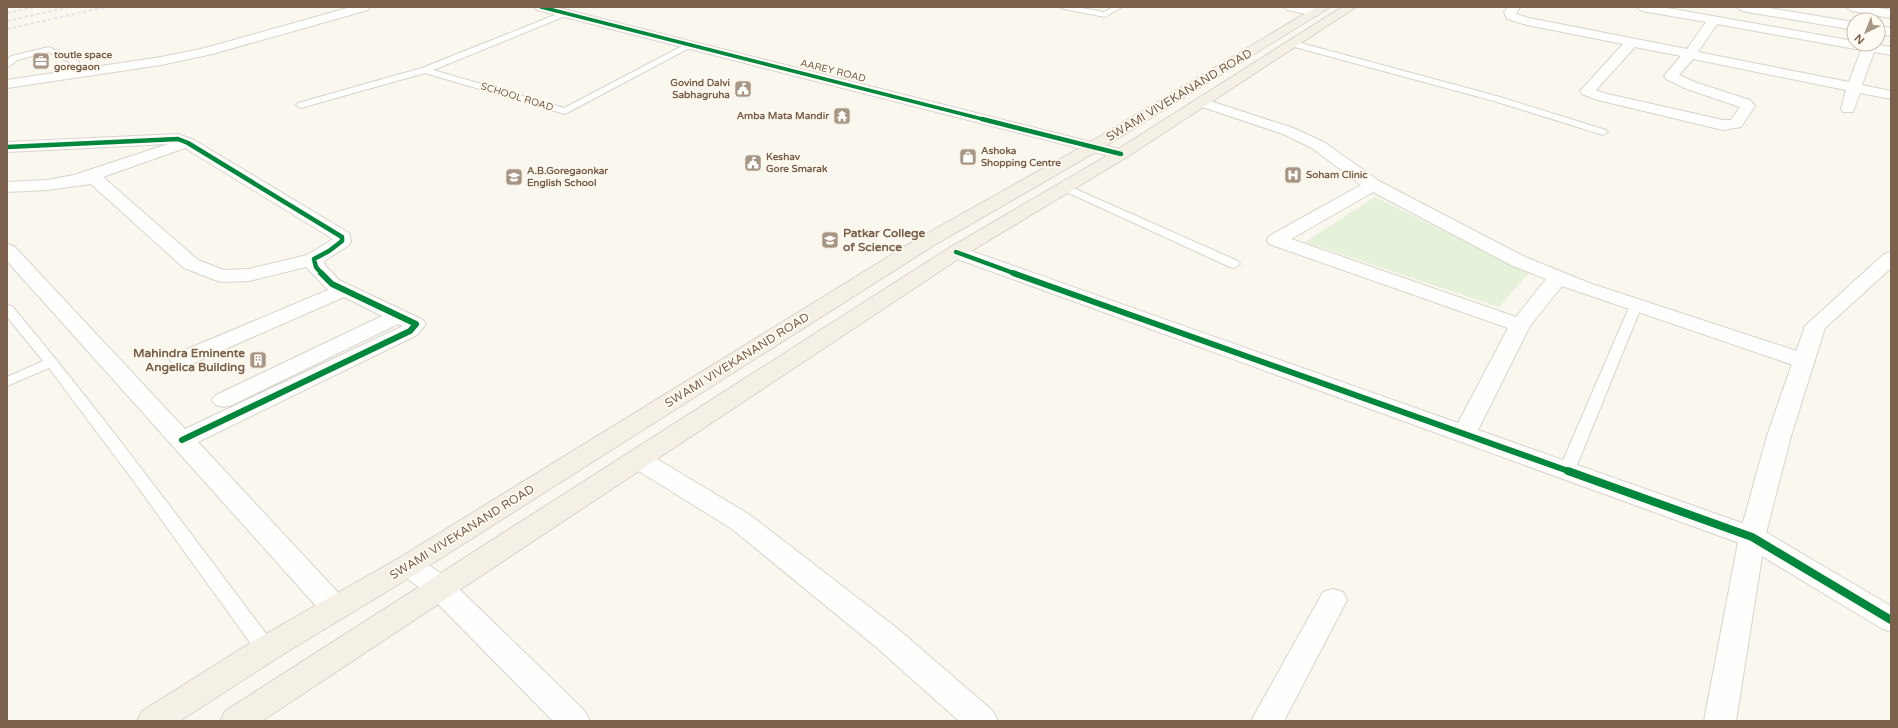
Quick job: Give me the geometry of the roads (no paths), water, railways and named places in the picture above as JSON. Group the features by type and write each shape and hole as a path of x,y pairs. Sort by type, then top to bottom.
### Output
{"main road":[{"name":"SWAMI VIVEKANAND ROAD","path":"236,721 956,252 1120,154 1350,7"},
{"name":"SWAMI VIVEKANAND ROAD","path":"153,721 266,649 409,565 926,242 1093,147 1320,9"}],"street":[{"path":"7,84 161,61 200,52 364,7"},
{"path":"1291,7 1320,9"},
{"path":"1642,7 1846,43"},
{"path":"1742,7 1846,25"},
{"path":"1852,7 1891,14"},
{"path":"1877,7 1891,9"},
{"name":"AAREY ROAD","path":"555,9 1120,154"},
{"path":"1512,12 1526,21 1630,45 1891,95"},
{"path":"1630,45 1587,91 1598,96 1723,125 1736,124 1748,106 1745,103 1692,86 1671,76 1688,57 1714,20"},
{"path":"1848,109 1854,87 1867,52"},
{"path":"1201,102 1288,131 1318,145 1373,185 1518,261 1636,305 1804,361"},
{"path":"7,147 178,139 188,143 342,237 342,241 329,251 314,259 275,270 249,275 222,276 191,264 96,179 77,180 47,185 7,187"},
{"path":"77,180 188,143"},
{"path":"1373,185 1276,240 1520,325"},
{"path":"7,250 335,608"},
{"path":"956,252 1752,537 1891,620"},
{"path":"1720,721 1752,537 1779,436 1815,326 1891,258"},
{"path":"182,440 410,331 416,324 332,284 316,267 314,259"},
{"path":"1464,433 1520,325 1558,277"},
{"path":"181,360 344,290"},
{"path":"224,400 384,324 397,315"},
{"path":"638,459 742,522 887,638 982,721"},
{"path":"409,565 440,588 574,721"},
{"path":"1267,721 1333,600"}],"lane":[{"path":"1064,7 1105,15 1118,7"},
{"path":"301,105 425,70 555,9"},
{"path":"1294,44 1497,99 1603,132"},
{"name":"SCHOOL ROAD","path":"425,70 565,111 691,45"},
{"path":"7,64 14,58 49,49 75,62 75,65 63,76"},
{"path":"1064,187 1234,264"},
{"path":"1567,470 1636,305"},
{"path":"7,309 146,486 266,649"},
{"path":"7,382 50,362"}],"railway":[{"path":"7,13 35,7"},
{"path":"7,21 69,7"},
{"path":"7,29 106,7"}],"place":[{"name":"toutle space goregaon","path":"41,61"},
{"name":"Govind Dalvi Sabhagruha","path":"743,89"},
{"name":"Amba Mata Mandir","path":"842,116"},
{"name":"Ashoka Shopping Centre","path":"968,157"},
{"name":"Keshav Gore Smarak","path":"753,163"},
{"name":"Soham Clinic","path":"1293,175"},
{"name":"A.B.Goregaonkar English School","path":"514,177"},
{"name":"Patkar College of Science","path":"830,240"},
{"name":"Mahindra Eminente Angelica Building","path":"258,360"}]}
